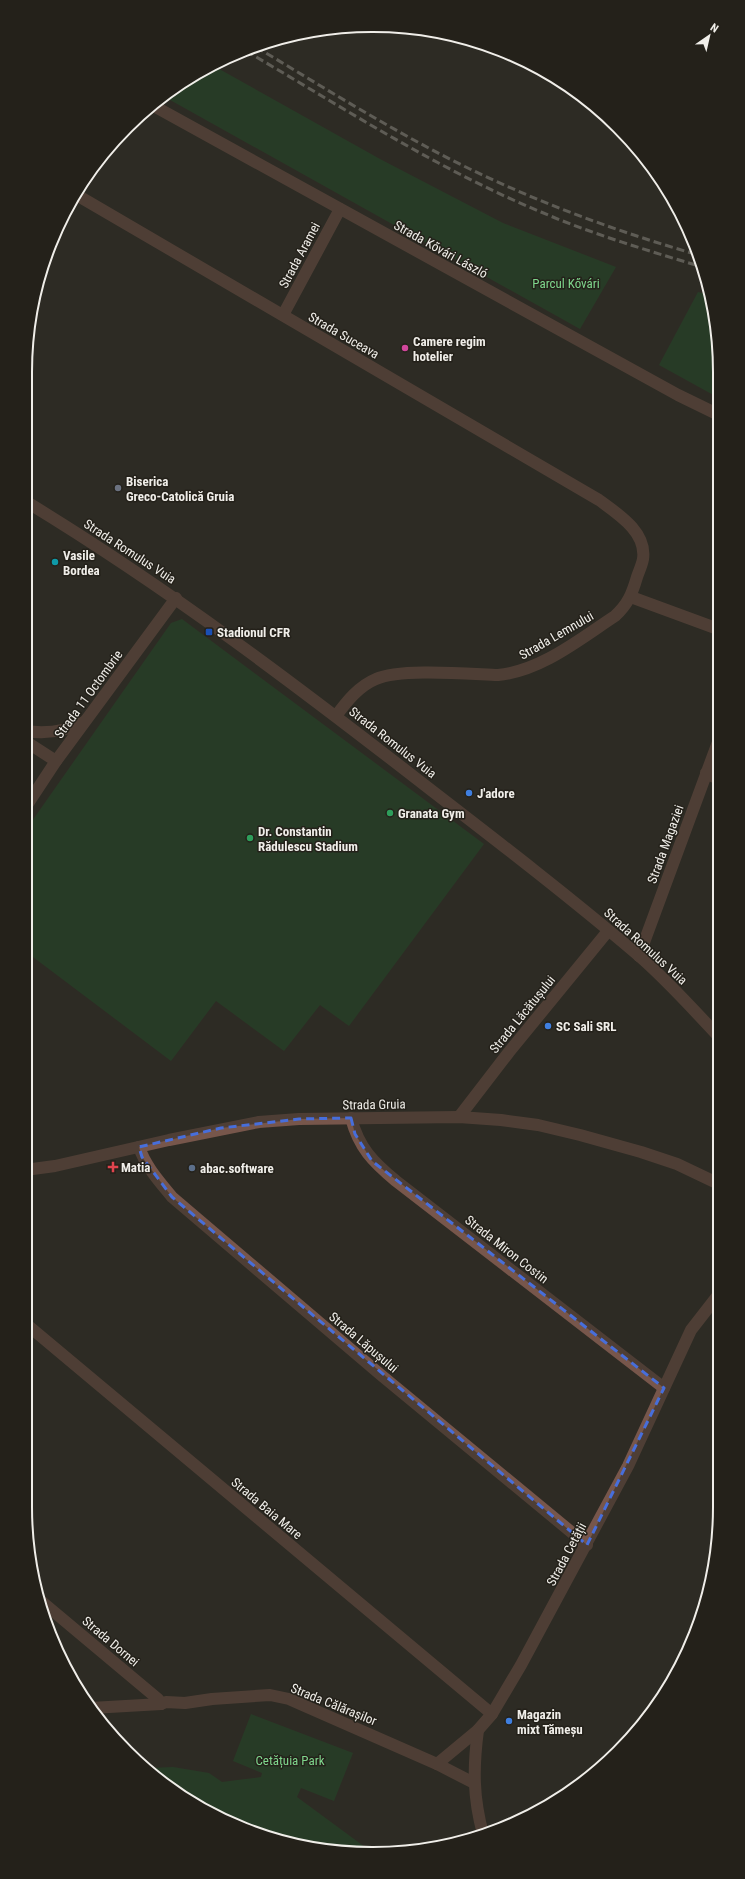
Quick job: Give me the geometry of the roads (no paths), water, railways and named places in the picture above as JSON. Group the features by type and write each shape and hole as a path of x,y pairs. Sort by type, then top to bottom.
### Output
{"street":[{"name":"Strada Kővári László","path":"158,108 678,395 713,412"},
{"name":"Strada Suceava","path":"81,197 599,500"},
{"name":"Strada Aramei","path":"282,315 340,209"},
{"name":"Strada Lemnului","path":"336,716 347,699 362,687 377,678 394,674 516,673 534,666 615,616 625,607 632,596 643,558 641,542 631,526 599,500"},
{"name":"Strada Romulus Vuia","path":"32,505 79,534 176,598 336,716 639,956 713,1031"},
{"path":"632,596 713,627"},
{"name":"Strada 11 Octombrie","path":"32,797 56,761 88,720 176,598"},
{"path":"32,732 62,732 88,720"},
{"path":"32,746 56,761"},
{"name":"Strada Magaziei","path":"639,956 713,755"},
{"path":"706,773 713,776"},
{"name":"Strada Lăcătușului","path":"459,1117 508,1052 608,931"},
{"name":"Strada Gruia","path":"32,1169 55,1166 221,1128 259,1122 299,1119 459,1117 501,1120 538,1125 580,1135 677,1164 713,1181"},
{"name":"Strada Miron Costin","path":"351,1118 355,1134 372,1161 664,1388"},
{"name":"Strada Lăpușului","path":"139,1147 142,1157 151,1172 172,1197 381,1375 587,1545"},
{"name":"Strada Cetății","path":"478,1730 492,1714 521,1666 628,1466 691,1330 713,1303"},
{"name":"Strada Baia Mare","path":"32,1329 492,1714"},
{"name":"Strada Dornei","path":"47,1606 158,1699 161,1704"},
{"name":"Strada Călărașilor","path":"97,1708 161,1704 166,1702 185,1703 212,1699 270,1695 289,1699 437,1764 474,1783"},
{"path":"437,1764 478,1730"},
{"path":"478,1730 474,1763 474,1783 476,1811 482,1829"}],"railway":[{"path":"262,50 391,127 474,171 583,217 638,237 691,253"},
{"path":"252,54 427,157 502,195 580,227 696,265"}],"place":[{"name":"Camere regim hotelier","path":"405,348"},
{"name":"Biserica Greco-Catolică Gruia","path":"118,488"},
{"name":"Vasile Bordea","path":"55,562"},
{"name":"Stadionul CFR","path":"209,632"},
{"name":"J'adore","path":"469,793"},
{"name":"Granata Gym","path":"390,813"},
{"name":"Dr. Constantin Rădulescu Stadium","path":"250,838"},
{"name":"SC Sali SRL","path":"548,1026"},
{"name":"Matia","path":"113,1167"},
{"name":"abac.software","path":"192,1168"},
{"name":"Magazin mixt Tămeșu","path":"509,1721"}],"park label":[{"name":"Parcul Kővári","path":"566,283"},
{"name":"Cetățuia Park","path":"290,1760"}]}
